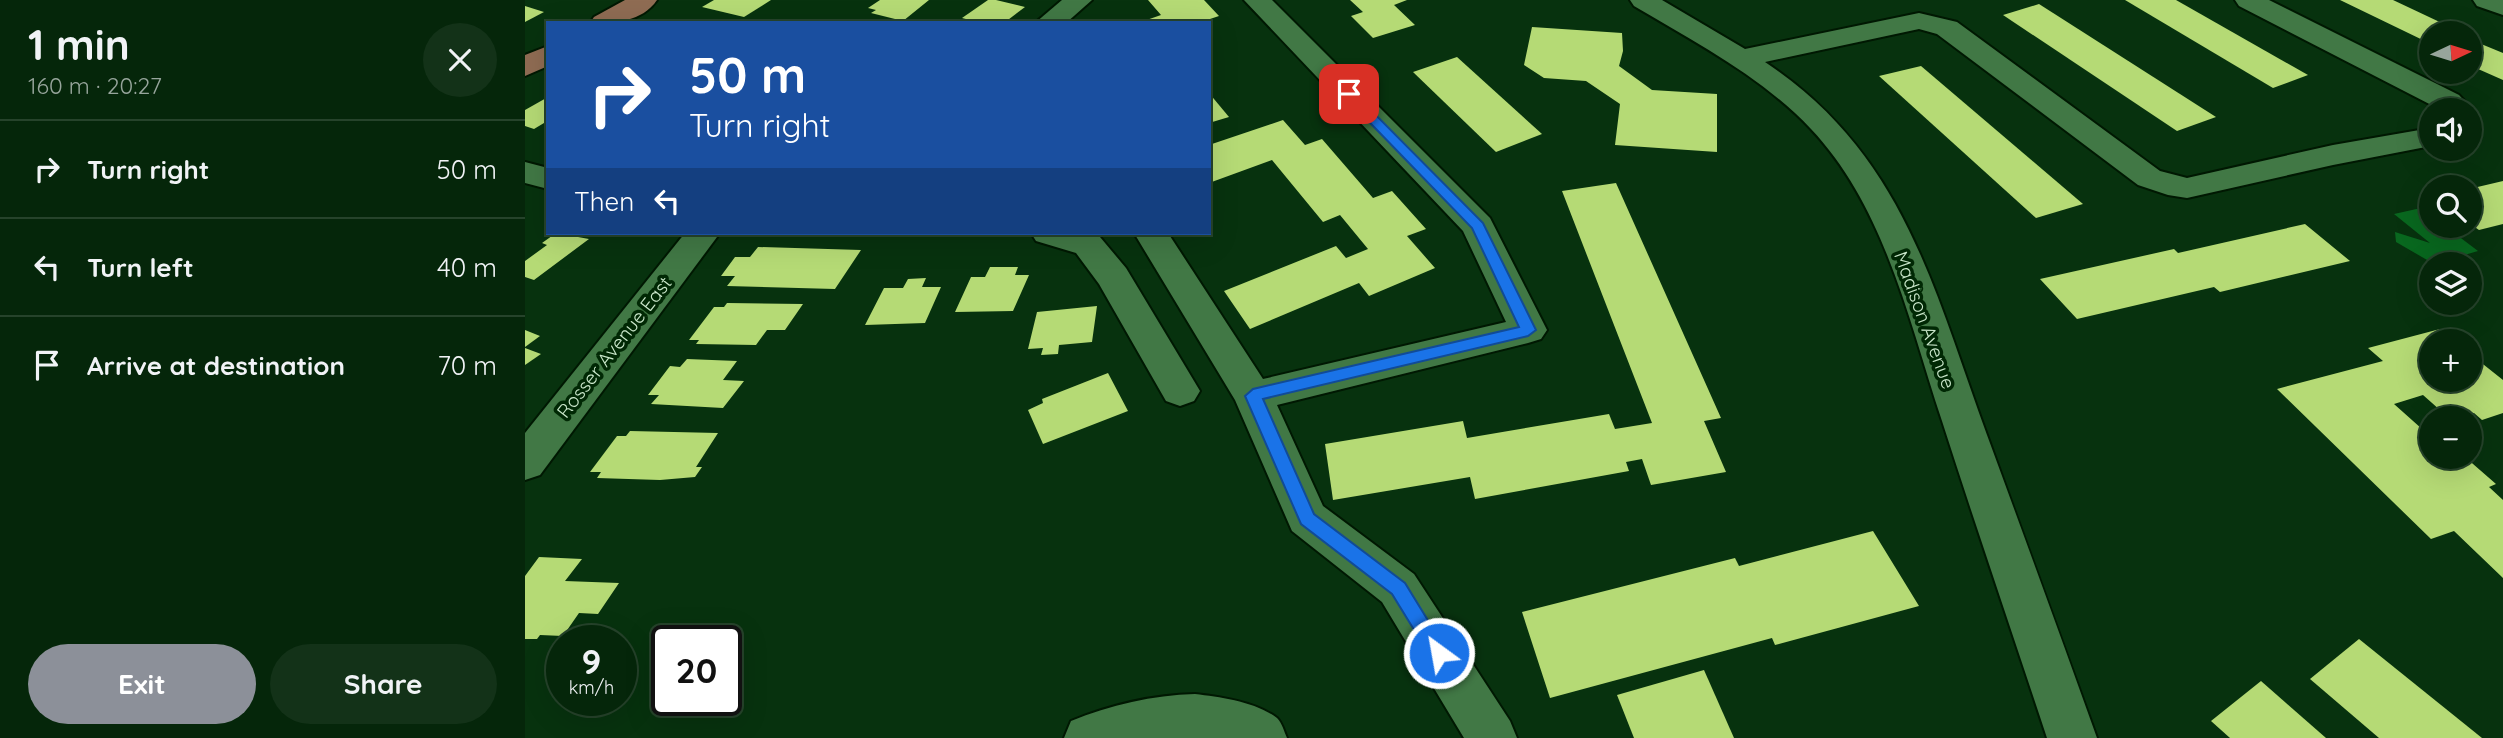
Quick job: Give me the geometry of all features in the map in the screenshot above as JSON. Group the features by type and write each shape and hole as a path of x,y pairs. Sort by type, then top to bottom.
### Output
{"main road":[{"path":"607,21 644,0"},
{"path":"525,66 546,55"}],"street":[{"path":"1052,21 1079,0"},
{"path":"1253,396 1528,330 1478,226 1257,0"},
{"name":"Madison Avenue","path":"1643,0 1742,58 1788,92 1823,123 1855,162 1881,205 1927,320 2072,738"},
{"path":"2248,0 2440,98"},
{"path":"1742,58 1919,21 1933,23 1947,28 2149,178 2187,188 2419,140"},
{"path":"525,172 546,178"},
{"name":"Rosser Avenue East","path":"525,463 701,235"},
{"path":"1055,235 1088,245 1113,277 1180,390"},
{"path":"1152,235 1253,396 1307,519 1398,588 1492,738"},
{"path":"1089,738 1165,718 1208,718 1255,732 1262,738"}],"shaded area":[{"path":"2419,208 2419,234 2394,214"},
{"path":"2395,232 2430,243 2424,238 2461,238 2478,251 2419,252 2419,255 2396,242"}],"building":[{"path":"714,0 771,0 744,17 702,7"},
{"path":"880,0 929,0 903,21 871,13 876,10 868,8"},
{"path":"988,0 1025,7 1007,21 973,21 962,18"},
{"path":"1148,0 1204,0 1219,16 1204,21 1144,21 1161,15"},
{"path":"1350,0 1407,0 1394,5 1415,25 1373,38 1351,16 1363,12"},
{"path":"2125,0 2176,0 2308,75 2273,88"},
{"path":"2340,0 2393,0 2438,21 2419,21 2419,38"},
{"path":"2039,4 2216,117 2177,131 2003,15"},
{"path":"525,6 544,12 525,22"},
{"path":"1532,27 1622,33 1623,51 1619,66 1652,90 1717,94 1717,152 1615,145 1620,104 1586,81 1544,78 1524,65"},
{"path":"2482,44 2503,53 2503,80 2482,71"},
{"path":"1457,57 1542,134 1496,152 1413,72"},
{"path":"1921,66 2083,204 2036,218 1879,76"},
{"path":"1211,95 1229,117 1211,122"},
{"path":"546,98 546,124 534,129 525,126 525,110"},
{"path":"1283,120 1305,145 1322,139 1373,198 1392,191 1426,229 1407,236 1435,268 1369,296 1359,283 1250,329 1224,291 1336,246 1346,258 1368,249 1340,215 1323,222 1272,160 1211,182 1211,144"},
{"path":"2503,181 2503,224 2482,229 2482,186"},
{"path":"1616,183 1721,418 1704,421 1726,472 1651,485 1642,459 1626,462 1629,471 1475,499 1470,477 1333,500 1325,444 1463,421 1467,438 1609,414 1615,429 1652,423 1562,191"},
{"path":"2305,224 2350,261 2220,292 2214,287 2077,319 2040,279 2174,249 2178,253"},
{"path":"553,235 589,239 534,280 525,277 525,261 547,245 542,243"},
{"path":"758,247 861,250 835,289 727,286 735,276 721,276 735,257 750,257"},
{"path":"990,267 1018,267 1015,275 1029,275 1013,311 955,312 971,277 985,277"},
{"path":"926,278 922,287 941,287 925,323 865,325 884,288 903,288 908,279"},
{"path":"727,303 803,304 785,330 767,330 756,345 696,344 699,340 689,340 714,307 724,307"},
{"path":"1097,306 1092,342 1059,345 1058,354 1041,355 1043,348 1028,349 1037,312"},
{"path":"525,330 540,336 525,347"},
{"path":"2419,335 2419,392 2482,392 2482,363 2503,380 2503,413 2482,420 2482,406 2435,406 2423,395 2394,404 2419,426 2419,469 2479,469 2496,484 2489,487 2503,500 2503,578 2454,531 2431,539 2277,389 2383,361 2368,348"},
{"path":"525,348 541,354 525,365"},
{"path":"687,359 737,361 723,380 744,381 723,408 651,404 659,395 648,395 670,366 680,367"},
{"path":"1108,373 1128,411 1043,444 1028,410 1043,403 1042,399"},
{"path":"630,431 718,433 696,467 702,467 695,477 660,480 597,478 601,472 590,472 617,436 626,436"},
{"path":"1873,531 1919,606 1775,645 1772,638 1550,698 1522,612 1735,558 1739,566"},
{"path":"539,557 582,559 565,581 619,583 598,614 579,613 571,625 546,625 546,635 540,635 537,639 525,639 525,576"},
{"path":"2359,639 2482,738 2379,738 2310,679"},
{"path":"1704,670 1734,738 1634,738 1617,695"},
{"path":"2261,681 2326,738 2230,738 2211,721"}],"route":[{"path":"1349,94 1478,226 1528,330 1253,396 1307,519 1398,588 1439,653"}]}
